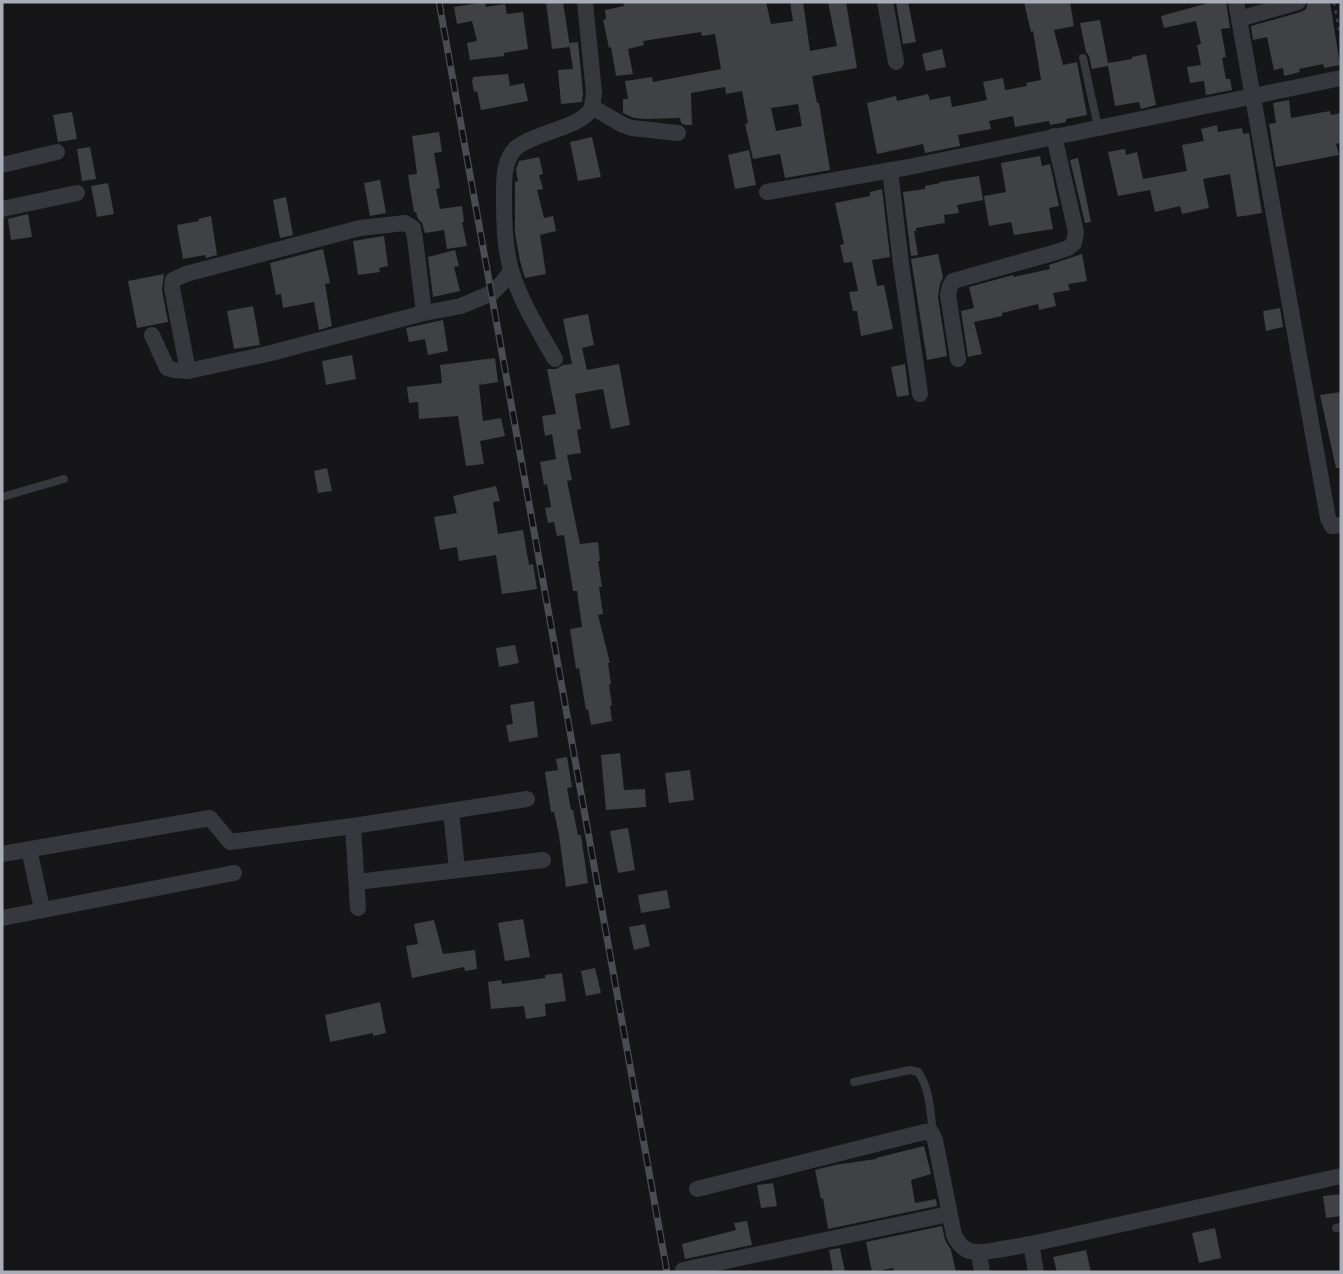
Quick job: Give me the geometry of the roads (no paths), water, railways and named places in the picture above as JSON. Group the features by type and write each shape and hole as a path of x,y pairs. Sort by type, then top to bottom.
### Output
{"street":[{"path":"555,359 525,305 511,271 504,225 504,180 511,153 517,147 529,139 583,118 592,107 594,93 585,2"},
{"path":"884,2 896,62"},
{"path":"1236,2 1328,518 1332,526 1341,525"},
{"path":"1239,19 1298,2"},
{"path":"767,192 890,170 1341,78"},
{"path":"592,107 632,128 678,133"},
{"path":"958,359 948,295 953,281 1053,253 1074,243 1076,232 1054,136"},
{"path":"2,166 57,152"},
{"path":"890,170 920,394"},
{"path":"2,209 77,193"},
{"path":"188,370 172,288 173,280 186,274 360,228 408,223 413,228 424,313"},
{"path":"152,335 167,368 188,370 267,354 461,306 492,293 511,271"},
{"path":"2,854 210,818 230,842 527,799"},
{"path":"451,811 457,870"},
{"path":"353,826 358,908"},
{"path":"29,849 42,909"},
{"path":"357,882 543,860"},
{"path":"2,918 234,873"},
{"path":"697,1189 931,1132 934,1135 949,1214 958,1244 968,1251 979,1253 1031,1244 1341,1175"},
{"path":"683,1270 949,1214"},
{"path":"1031,1244 1036,1272"},
{"path":"979,1253 982,1272"}],"lane":[{"path":"1083,58 1098,127"},
{"path":"2,497 64,479"},
{"path":"854,1082 910,1070 918,1072 924,1082 934,1135"}],"railway":[{"path":"439,2 667,1272"}]}
